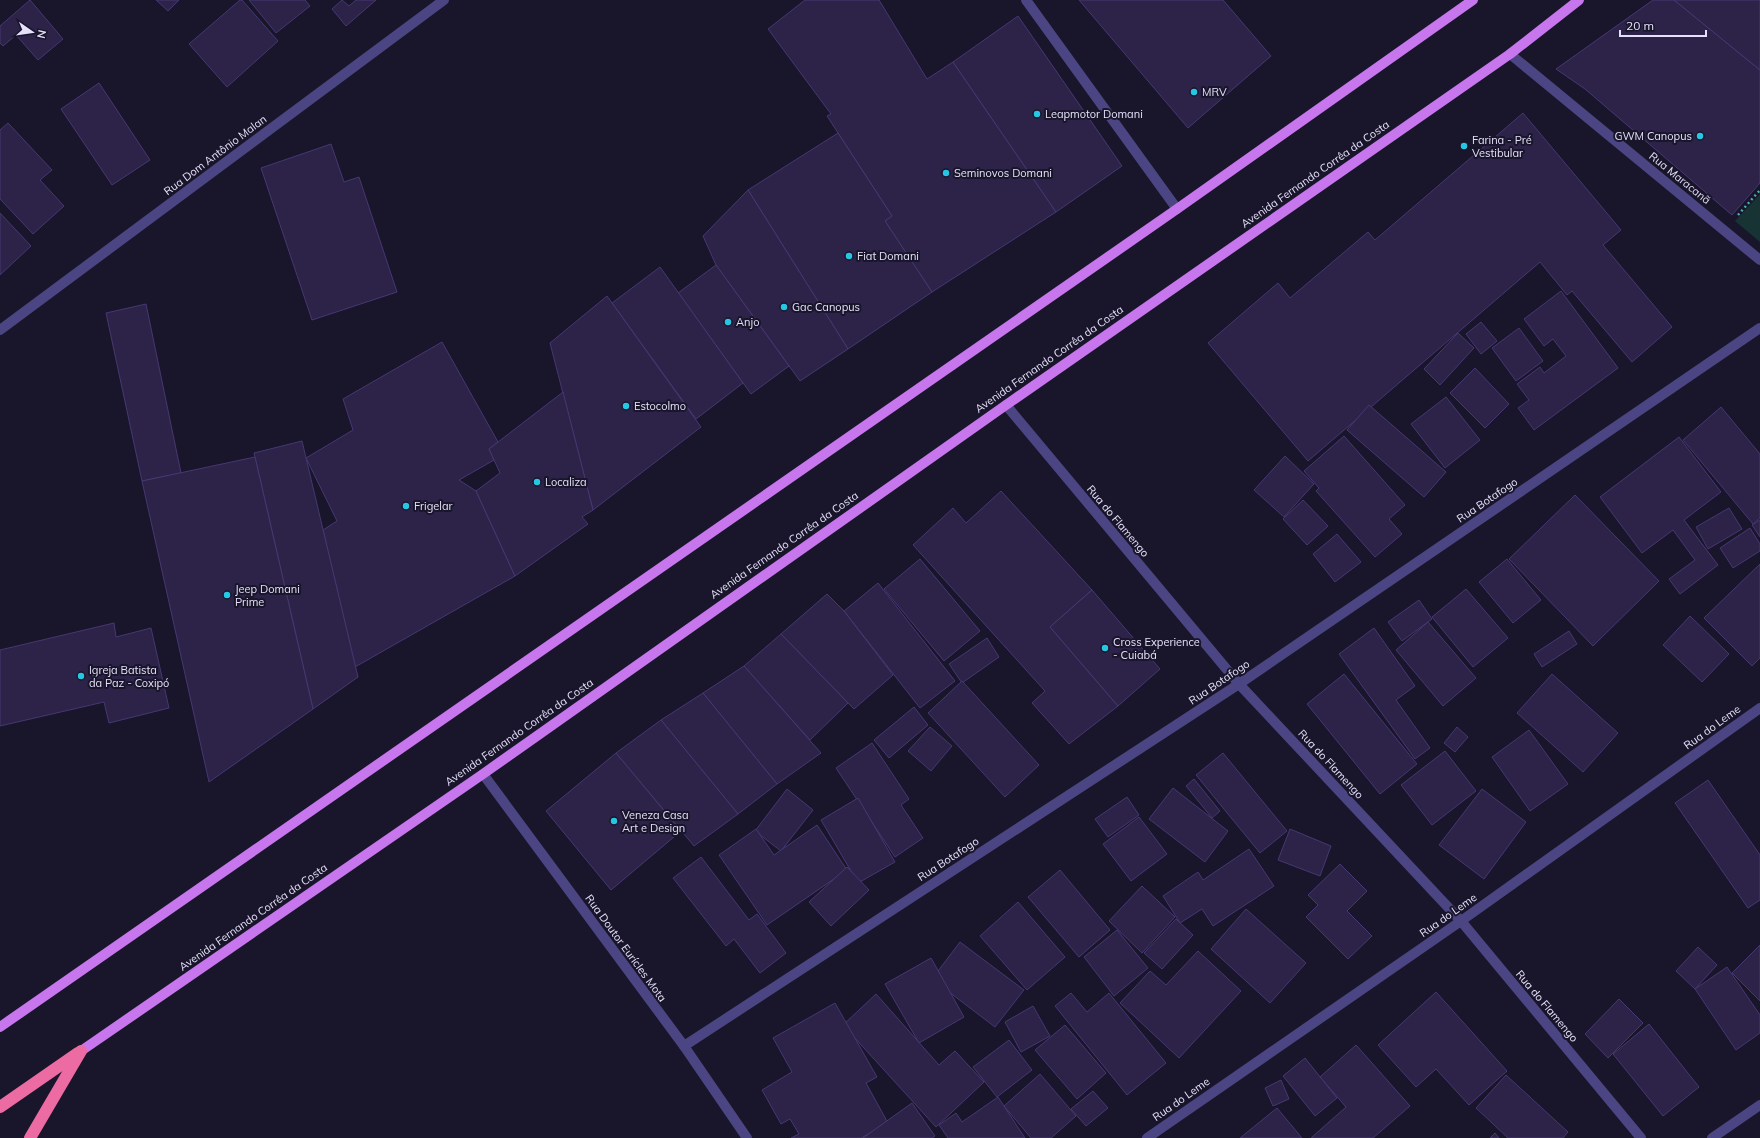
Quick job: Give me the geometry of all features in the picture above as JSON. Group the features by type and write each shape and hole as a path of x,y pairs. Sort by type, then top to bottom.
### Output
{"highway":[{"name":"Avenida Fernando Corrêa da Costa","path":"0,1107 81,1051"},
{"path":"30,1138 81,1051"}],"main road":[{"path":"0,1027 1177,208 1473,0"},
{"name":"Avenida Fernando Corrêa da Costa","path":"81,1051 483,774 1006,405 1510,54 1580,0"}],"street":[{"name":"Rua Dom Antônio Malan","path":"0,330 444,0"},
{"path":"1026,0 1177,208"},
{"name":"Rua Maracanã","path":"1510,54 1760,260"},
{"name":"Rua Botafogo","path":"684,1046 1239,684 1760,328"},
{"name":"Rua do Flamengo","path":"1006,405 1239,684 1461,921 1641,1138"},
{"name":"Rua do Leme","path":"1146,1138 1461,921 1760,708"},
{"name":"Rua Doutor Eurícles Mota","path":"483,774 684,1046 747,1138"},
{"path":"1712,1138 1760,1105"}],"path":[{"path":"1724,230 1760,190"}],"green space":[{"path":"1760,194 1760,242 1735,221"}],"building":[{"path":"30,0 63,39 38,60 16,35 3,46 0,43 0,26"},
{"path":"156,0 179,0 168,11"},
{"path":"240,0 242,0 278,41 227,87 189,44"},
{"path":"249,0 305,0 310,6 276,33"},
{"path":"342,0 349,6 356,0 376,0 346,26 332,9"},
{"name":"Seminovos Domani","path":"805,0 879,0 927,79 953,62 1056,212 932,292 885,221 892,216 827,116 831,114 768,29"},
{"name":"MRV","path":"1079,0 1223,0 1271,56 1188,128"},
{"name":"GWM Canopus","path":"1653,0 1674,0 1760,70 1760,183 1732,215 1585,89 1556,69"},
{"path":"1674,0 1760,0 1760,70"},
{"name":"Leapmotor Domani","path":"1018,16 1122,166 1056,212 953,62"},
{"path":"99,83 150,160 112,185 61,109"},
{"path":"1523,113 1621,230 1603,245 1672,327 1632,362 1572,291 1567,295 1540,262 1308,461 1208,343 1278,283 1290,298 1368,232 1375,240"},
{"path":"8,123 52,170 40,180 64,206 33,234 0,199 0,130"},
{"name":"Fiat Domani","path":"838,133 892,216 885,221 932,292 848,349 748,190"},
{"path":"331,144 344,182 359,177 397,292 312,320 261,168"},
{"name":"Gac Canopus","path":"748,190 848,349 800,381 716,265 703,236"},
{"path":"0,213 31,246 0,275"},
{"name":"Anjo","path":"716,265 789,366 751,394 678,293"},
{"path":"660,267 743,383 696,419 612,303"},
{"path":"1561,291 1618,368 1534,430 1518,408 1529,400 1517,384 1540,367 1544,373 1566,356 1553,339 1544,346 1524,319"},
{"name":"Estocolmo","path":"607,296 701,427 593,510 550,343"},
{"path":"146,304 181,473 142,481 106,313"},
{"path":"1481,322 1497,341 1481,354 1466,334"},
{"path":"1519,328 1543,361 1516,381 1492,348"},
{"path":"1458,333 1474,348 1440,385 1424,369"},
{"name":"Frigelar","path":"442,342 498,442 489,449 494,460 459,480 476,491 515,576 355,667 323,530 337,521 306,458 353,430 343,399"},
{"path":"1475,368 1509,404 1485,428 1450,393"},
{"name":"Localiza","path":"563,392 593,510 582,517 588,524 515,576 476,491 500,473 489,449"},
{"path":"1446,397 1480,440 1445,468 1411,424"},
{"path":"1369,405 1446,472 1424,497 1347,430"},
{"path":"1721,407 1760,454 1760,518 1753,524 1683,440"},
{"path":"1344,436 1405,505 1389,519 1402,534 1375,557 1316,491 1319,488 1304,471"},
{"path":"1679,437 1721,492 1684,520 1718,565 1680,594 1669,579 1695,560 1673,530 1642,553 1600,497"},
{"path":"302,441 358,677 313,709 254,453"},
{"path":"1285,456 1314,484 1284,517 1254,490"},
{"name":"Jeep Domani Prime","path":"255,457 313,709 209,782 142,481"},
{"path":"1001,491 1092,590 1050,627 1118,706 1069,744 1032,703 1045,691 913,545 953,508 966,523"},
{"path":"1575,495 1659,581 1593,646 1509,559"},
{"path":"1303,500 1328,526 1307,545 1283,519"},
{"path":"1729,508 1742,529 1708,549 1696,527"},
{"path":"1760,520 1760,537 1752,525"},
{"path":"1750,528 1760,544 1760,551 1733,568 1720,548"},
{"path":"1337,534 1361,562 1335,582 1313,554"},
{"path":"920,559 980,631 944,661 884,589"},
{"path":"1507,559 1541,600 1513,623 1479,582"},
{"path":"1760,564 1760,658 1752,666 1704,618"},
{"path":"878,583 955,681 920,708 844,611"},
{"path":"1466,589 1508,638 1473,667 1432,617"},
{"name":"Cross Experience - Cuiabá","path":"1092,590 1160,669 1118,706 1050,627"},
{"path":"827,594 844,611 893,675 854,709 781,634"},
{"path":"1419,600 1432,619 1402,641 1388,622"},
{"path":"1690,616 1729,654 1702,682 1663,645"},
{"path":"1428,622 1476,678 1443,706 1396,650"},
{"name":"Igreja Batista da Paz - Coxipó","path":"114,623 116,637 151,628 169,708 109,723 104,702 0,726 0,650"},
{"path":"1374,628 1415,686 1396,700 1430,748 1415,759 1339,654"},
{"path":"1569,631 1577,644 1542,667 1534,654"},
{"path":"781,634 848,703 810,740 744,666"},
{"path":"987,638 999,657 962,683 949,664"},
{"path":"744,666 821,753 777,784 703,693"},
{"path":"1344,674 1417,764 1380,794 1307,704"},
{"path":"1552,674 1618,733 1583,772 1517,713"},
{"path":"962,681 1039,765 1005,797 928,713"},
{"path":"703,693 777,784 738,814 661,720"},
{"path":"914,707 928,725 889,758 874,740"},
{"path":"661,720 738,814 694,846 616,753"},
{"path":"930,727 952,746 931,771 908,751"},
{"path":"1457,727 1468,737 1455,752 1444,743"},
{"path":"1529,730 1568,784 1530,811 1492,757"},
{"path":"872,743 909,799 901,805 923,838 895,857 836,768"},
{"path":"1445,751 1476,791 1432,825 1401,785"},
{"name":"Veneza Casa Art e Design","path":"616,753 681,831 611,890 546,811"},
{"path":"1223,753 1287,831 1260,853 1196,775"},
{"path":"1194,779 1220,811 1212,818 1186,786"},
{"path":"1708,780 1760,855 1760,900 1748,908 1675,803"},
{"path":"1173,788 1228,831 1205,862 1149,819"},
{"path":"787,789 813,810 781,851 755,831"},
{"path":"1482,789 1526,822 1484,879 1439,845"},
{"path":"1127,797 1139,815 1108,837 1095,819"},
{"path":"858,798 895,862 858,883 821,820"},
{"path":"1139,817 1167,854 1131,881 1103,844"},
{"path":"817,825 847,870 767,925 719,855 756,829 774,855"},
{"path":"1290,829 1331,846 1320,876 1278,860"},
{"path":"1249,849 1274,886 1213,926 1202,909 1180,923 1163,896 1198,872 1203,880"},
{"path":"701,857 749,920 757,914 786,953 760,973 734,939 726,946 673,878"},
{"path":"1340,864 1367,891 1347,911 1372,936 1348,959 1306,917 1318,905 1308,895"},
{"path":"847,867 869,890 831,926 809,902"},
{"path":"1060,870 1110,930 1079,957 1028,897"},
{"path":"1142,886 1175,917 1142,953 1109,921"},
{"path":"1018,902 1065,957 1027,990 980,936"},
{"path":"1246,909 1306,963 1270,1003 1211,949"},
{"path":"1176,919 1193,935 1162,969 1144,953"},
{"path":"1117,930 1148,968 1114,996 1084,957"},
{"path":"960,942 1024,990 995,1027 932,979"},
{"path":"1760,945 1760,1001 1732,973"},
{"path":"1698,947 1717,965 1695,989 1676,971"},
{"path":"1198,951 1241,991 1179,1058 1120,1003 1150,971 1166,985"},
{"path":"931,958 964,1017 919,1043 885,984"},
{"path":"1727,967 1760,1015 1760,1033 1736,1050 1695,989"},
{"path":"1436,992 1507,1071 1469,1105 1436,1069 1416,1087 1378,1045"},
{"path":"1071,993 1087,1012 1109,993 1166,1063 1127,1095 1055,1006"},
{"path":"876,994 939,1065 955,1051 984,1082 936,1127 843,1025"},
{"path":"1619,999 1643,1023 1608,1058 1585,1034"},
{"path":"835,1003 877,1077 866,1083 888,1123 861,1138 791,1138 799,1134 790,1119 781,1124 762,1090 792,1072 773,1038"},
{"path":"1033,1006 1050,1036 1021,1052 1005,1022"},
{"path":"1649,1024 1699,1087 1663,1116 1613,1054"},
{"path":"1065,1025 1106,1073 1077,1099 1035,1050"},
{"path":"1009,1040 1032,1070 997,1097 973,1067"},
{"path":"1356,1045 1410,1106 1373,1138 1311,1138 1346,1107 1320,1077"},
{"path":"1305,1058 1337,1098 1315,1116 1283,1076"},
{"path":"1040,1074 1076,1116 1051,1138 1031,1138 1004,1106"},
{"path":"1506,1075 1568,1132 1563,1138 1508,1138 1476,1108"},
{"path":"1281,1080 1289,1099 1273,1106 1265,1088"},
{"path":"1093,1091 1108,1108 1086,1126 1071,1109"},
{"path":"998,1097 1025,1138 948,1138 939,1125 956,1113 962,1122"},
{"path":"912,1103 935,1136 932,1138 863,1138"},
{"path":"1277,1108 1302,1138 1240,1138"},
{"path":"1495,1133 1499,1138 1490,1138"}],"place":[{"name":"MRV","path":"1194,92"},
{"name":"Leapmotor Domani","path":"1037,114"},
{"name":"GWM Canopus","path":"1700,136"},
{"name":"Farina - Pré Vestibular","path":"1464,146"},
{"name":"Seminovos Domani","path":"946,173"},
{"name":"Fiat Domani","path":"849,256"},
{"name":"Gac Canopus","path":"784,307"},
{"name":"Anjo","path":"728,322"},
{"name":"Estocolmo","path":"626,406"},
{"name":"Localiza","path":"537,482"},
{"name":"Frigelar","path":"406,506"},
{"name":"Jeep Domani Prime","path":"227,595"},
{"name":"Cross Experience - Cuiabá","path":"1105,648"},
{"name":"Igreja Batista da Paz - Coxipó","path":"81,676"},
{"name":"Veneza Casa Art e Design","path":"614,821"}]}
